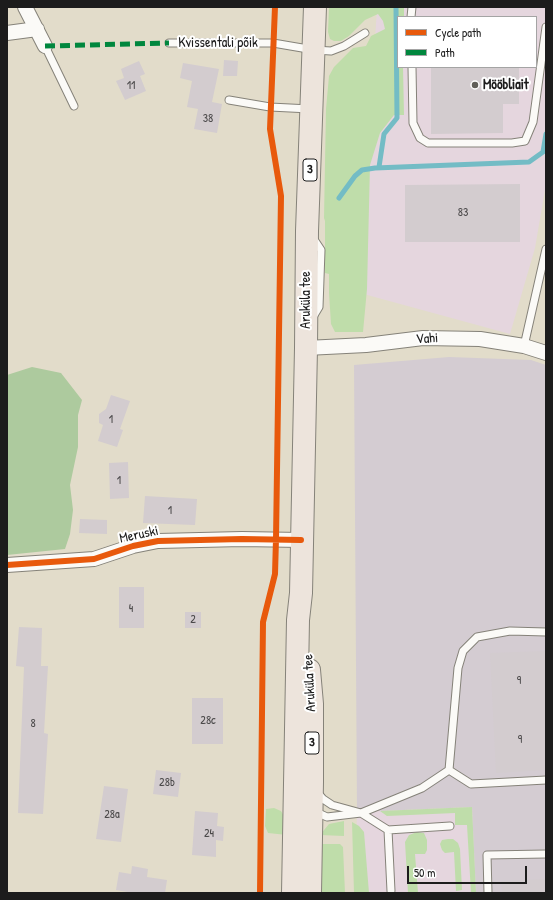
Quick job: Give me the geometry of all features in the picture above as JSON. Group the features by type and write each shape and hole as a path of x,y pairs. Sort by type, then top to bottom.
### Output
{"highway":[{"name":"Aruküla tee","path":"310,893 295,752 298,620 301,593 307,231 315,7"},
{"name":"Aruküla tee","path":"293,893 303,832 312,798 312,704 306,628 301,593"}],"street":[{"path":"25,7 44,46"},
{"path":"7,33 37,29"},
{"name":"Vahi","path":"306,348 366,345 423,338 480,339 524,346 546,353"},
{"name":"Meruski","path":"7,565 94,559 133,546 158,541 242,539 301,540"}],"lane":[{"path":"412,68 413,123 420,138 428,143 512,143 525,141 532,122 546,27"},
{"name":"Kvissentali põik","path":"169,43 273,43 314,50 331,51 344,46 365,33"},
{"path":"44,46 74,106"},
{"path":"229,100 270,107 312,109"},
{"path":"524,346 546,249"},
{"path":"449,770 458,668 463,651 477,637 510,632 546,632"},
{"path":"295,752 312,798"},
{"path":"312,798 340,808 361,813 422,788 449,770"},
{"path":"449,770 471,784 546,780"},
{"path":"312,798 323,799 340,808"},
{"path":"312,798 361,813 388,830 450,826"},
{"path":"388,830 391,891"},
{"path":"488,893 487,855 546,854"}],"shaded area":[{"path":"377,7 546,7 546,184 535,248 510,334 360,293"},
{"path":"449,357 531,360 546,365 546,893 476,893 472,807 357,812 354,365"},
{"path":"472,807 480,893 355,893 357,812"}],"green space":[{"path":"329,7 404,7 404,16 397,16 397,68 403,68 404,115 394,115 380,133 370,165 367,289 363,332 335,332 331,324 329,274 325,273 324,218 326,109 329,76 334,67 353,48 366,46 371,36 385,29 383,21 378,14 365,20 349,36 341,41 334,41 330,39 328,32"},
{"path":"32,367 61,373 82,400 78,415 78,447 70,485 73,510 70,534 65,549 7,555 7,375"},
{"path":"472,807 476,893 471,893 467,825 455,825 455,813 387,816 380,811"},
{"path":"274,808 281,811 285,818 287,835 268,833 265,826 266,809"},
{"path":"344,821 344,836 320,835 329,824"},
{"path":"352,822 359,826 364,832 369,893 354,893"},
{"path":"417,832 424,833 427,840 427,850 425,854 415,854 418,893 408,893 405,842 409,835"},
{"path":"453,839 458,843 460,849 462,890 456,891 454,852 445,853 440,844 442,840"},
{"path":"321,844 340,844 343,847 345,893 318,893"}],"building":[{"path":"224,60 238,61 237,76 223,76"},
{"path":"139,61 145,74 140,76 146,91 125,100 116,81 124,78 121,69"},
{"path":"183,63 219,69 212,102 222,104 217,133 194,129 198,109 187,107 192,81 180,78"},
{"name":"Mööbliait","path":"431,68 519,68 519,104 503,104 503,133 431,134"},
{"path":"520,184 520,242 405,242 405,185"},
{"path":"111,395 130,401 120,429 123,430 117,447 98,441 103,425 99,423 99,414 106,409"},
{"path":"128,462 129,498 110,499 109,463"},
{"path":"145,496 197,499 195,525 143,523"},
{"path":"80,519 107,520 107,534 79,533"},
{"path":"119,587 144,587 144,628 119,628"},
{"path":"185,612 201,612 201,628 185,628"},
{"path":"19,627 42,628 41,666 48,666 44,733 48,734 43,814 18,813 24,667 16,666"},
{"path":"546,651 546,770 496,773 490,653"},
{"path":"192,698 223,698 223,744 192,744"},
{"path":"156,770 181,773 178,797 153,794"},
{"path":"104,786 128,789 121,842 96,839"},
{"path":"195,811 218,813 217,826 224,827 223,841 216,840 216,857 192,855"},
{"path":"132,866 148,869 147,877 167,880 165,893 133,893 116,890 119,872 131,874"},
{"path":"546,879 546,893 502,893 501,881"}],"waterway":[{"path":"379,167 384,134 397,118 396,7"},
{"path":"339,198 355,176 362,170 375,168 529,162 543,152 546,134"}],"marked path":[{"path":"45,46 169,43"}],"cycle path":[{"path":"260,893 263,622 275,574 276,539 281,196 270,129 275,7"},
{"path":"7,565 94,559 133,546 158,541 242,539 301,540"}],"place":[{"name":"Mööbliait","path":"475,85"}]}
